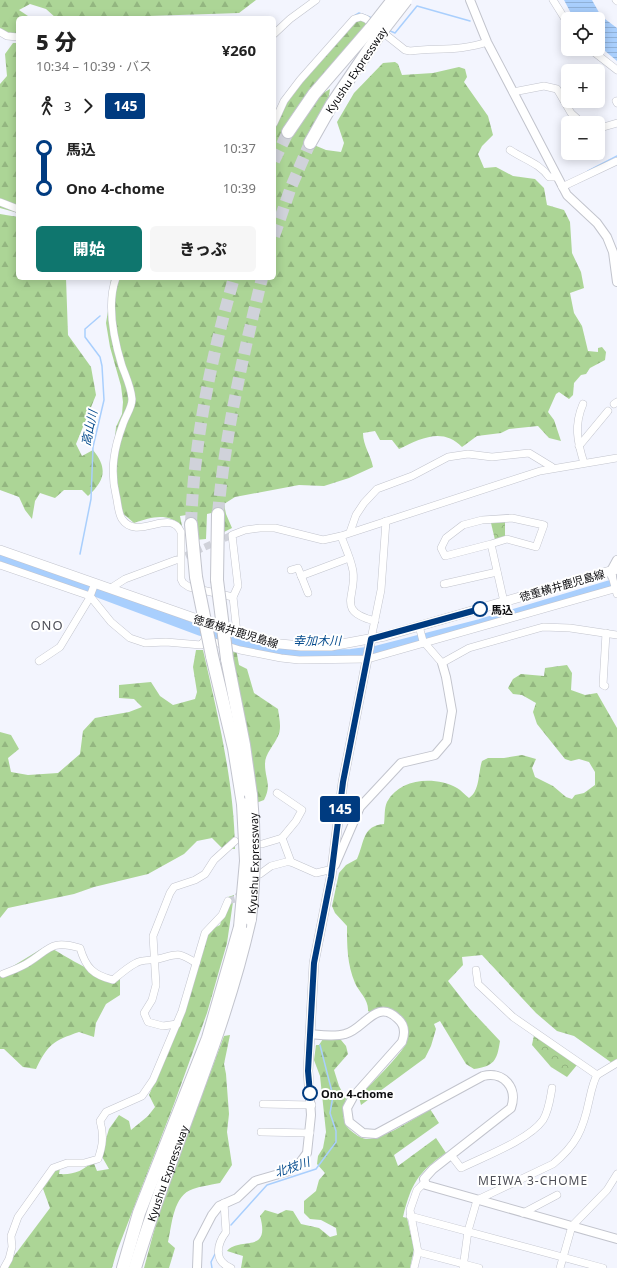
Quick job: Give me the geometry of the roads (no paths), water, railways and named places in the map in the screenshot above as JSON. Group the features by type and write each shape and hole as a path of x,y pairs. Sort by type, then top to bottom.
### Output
{"highway":[{"name":"Kyushu Expressway","path":"310,143 393,0"},
{"name":"Kyushu Expressway","path":"288,132 314,94 406,0"},
{"name":"Kyushu Expressway","path":"123,1268 140,1213 208,1038 240,927 244,897 247,800 244,745 227,659 217,580 218,514"},
{"name":"Kyushu Expressway","path":"135,1268 161,1186 217,1040 240,963 250,919 255,861 254,825 212,656 196,577 191,524"}],"main road":[{"name":"徳重横井鹿児島線","path":"0,550 111,588 214,627 270,643 295,646 331,646 371,642 420,629 504,602 613,572"}],"street":[{"path":"276,32 290,19 316,0"},
{"path":"470,0 487,42 562,187 574,204 604,230 613,252 617,279"},
{"path":"554,0 561,12"},
{"path":"276,119 284,101 300,80 354,19 361,17 366,19 405,50 410,51 442,50 458,47 468,48 487,42"},
{"path":"0,32 7,36 16,37"},
{"path":"599,56 617,70"},
{"path":"513,92 544,86 557,88 571,113 574,116"},
{"path":"605,127 617,123"},
{"path":"510,150 525,160 538,164 549,177 557,177"},
{"path":"562,187 617,161"},
{"path":"0,202 16,208"},
{"path":"116,280 113,291 113,326 122,364 131,390 132,399 132,405 123,423 113,458 112,478 122,518 133,527 140,528 163,523 174,523 178,526 181,532 180,573 183,583 189,587 233,597"},
{"path":"583,404 578,416 579,426 576,434 584,463"},
{"path":"579,446 608,410"},
{"path":"350,532 356,515 364,503 377,489 412,476 448,457 468,454 492,457 529,453 552,467"},
{"path":"237,633 233,597 238,586 232,535 245,530 275,528 323,540 341,536 552,467 617,458"},
{"path":"512,518 544,525 536,547 507,539 491,544 446,556 441,548 446,538 463,525 482,520 512,518"},
{"path":"197,1268 198,1242 212,1215 224,1203 237,1198 255,1181 289,1171 299,1164 307,1153 312,1105 308,1071 314,963 332,869 343,782 381,590 386,521"},
{"path":"341,536 354,576 350,597 351,605 360,616 375,621"},
{"path":"491,544 504,602"},
{"path":"301,576 348,558"},
{"path":"111,588 125,579 176,560"},
{"path":"206,638 240,650 280,658 299,660 368,657 616,589 613,572 617,560"},
{"path":"0,565 90,595 111,622 130,638 145,643 166,642 201,645 214,627"},
{"path":"291,570 298,568 308,593"},
{"path":"444,584 497,572"},
{"path":"38,661 60,647 90,595 95,583"},
{"path":"442,663 470,648 543,627 552,626 617,635"},
{"path":"332,869 360,807 401,763 435,755 446,741 452,710 446,677 442,663 423,642 420,629"},
{"path":"605,686 603,685 606,633"},
{"path":"262,844 282,838 296,821 302,810 277,793"},
{"path":"282,838 291,862"},
{"path":"177,1024 164,1026 148,1022 144,1013 152,1000 156,985 156,960 153,936 174,886 195,880 205,874 214,860 235,841"},
{"path":"260,874 278,864 291,862 316,873 332,869"},
{"path":"4,1268 9,1259 12,1247 11,1236 18,1217 53,1168 67,1163 84,1163 98,1158 103,1144 103,1132 100,1121 106,1112 142,1096 153,1080 177,1024 206,933 222,915 228,901"},
{"path":"3,974 26,964 51,947 63,943 80,948 83,958 96,975 113,980 136,962 150,959 156,960 173,954 183,955 196,963"},
{"path":"476,970 478,984 513,1017 597,1074"},
{"path":"310,1034 345,1034 373,1014 383,1012 389,1013 400,1020 404,1030 402,1042 353,1097 347,1108 349,1122 363,1133 376,1134 483,1076 495,1075 504,1079 512,1090 513,1096 510,1108 426,1175 425,1182 417,1190 412,1200 410,1216 418,1252 414,1268"},
{"path":"464,1266 468,1231 477,1200 553,1164 572,1147 584,1123 597,1074 617,1063"},
{"path":"451,1155 461,1168 524,1137 543,1120 549,1107 552,1088"},
{"path":"263,1104 312,1105"},
{"path":"261,1132 310,1133"},
{"path":"560,1268 572,1226 606,1190 617,1174"},
{"path":"425,1182 429,1187 617,1239"},
{"path":"523,1213 557,1195"},
{"path":"224,1203 226,1232 219,1241 219,1253 221,1261 231,1268"},
{"path":"410,1216 603,1268"},
{"path":"418,1252 464,1266 479,1268"}],"water":[{"path":"564,0 592,0 599,12 570,12"},
{"path":"605,19 617,28 617,61 605,51"}],"waterway":[{"path":"388,30 395,33 417,6 470,21"},
{"path":"354,16 359,13 372,18"},
{"path":"588,171 617,156"},
{"name":"高山川","path":"80,554 91,499 93,447 104,400 100,357 85,337 85,329 100,316"},
{"name":"幸加木川","path":"0,556 201,631 240,643 297,655 351,654 375,651 480,624 617,583"},
{"name":"北枝川","path":"231,1225 267,1185 316,1169 336,1142 336,1131 330,1113 333,1096 320,1045"},
{"name":"北枝川","path":"212,1268 211,1262 215,1254"}],"tunnel":[{"path":"276,157 288,132"},
{"path":"276,230 291,187 310,143"},
{"path":"191,524 196,462 205,400 218,339 233,280"},
{"path":"218,514 230,425 262,280"},
{"path":"176,560 232,535"},
{"path":"228,901 235,899 243,891"}],"place":[{"name":"馬込","path":"480,609"},
{"name":"Ono 4-chome","path":"310,1093"}],"district":[{"name":"ONO","path":"47,625"},
{"name":"MEIWA 3-CHOME","path":"533,1180"}]}
